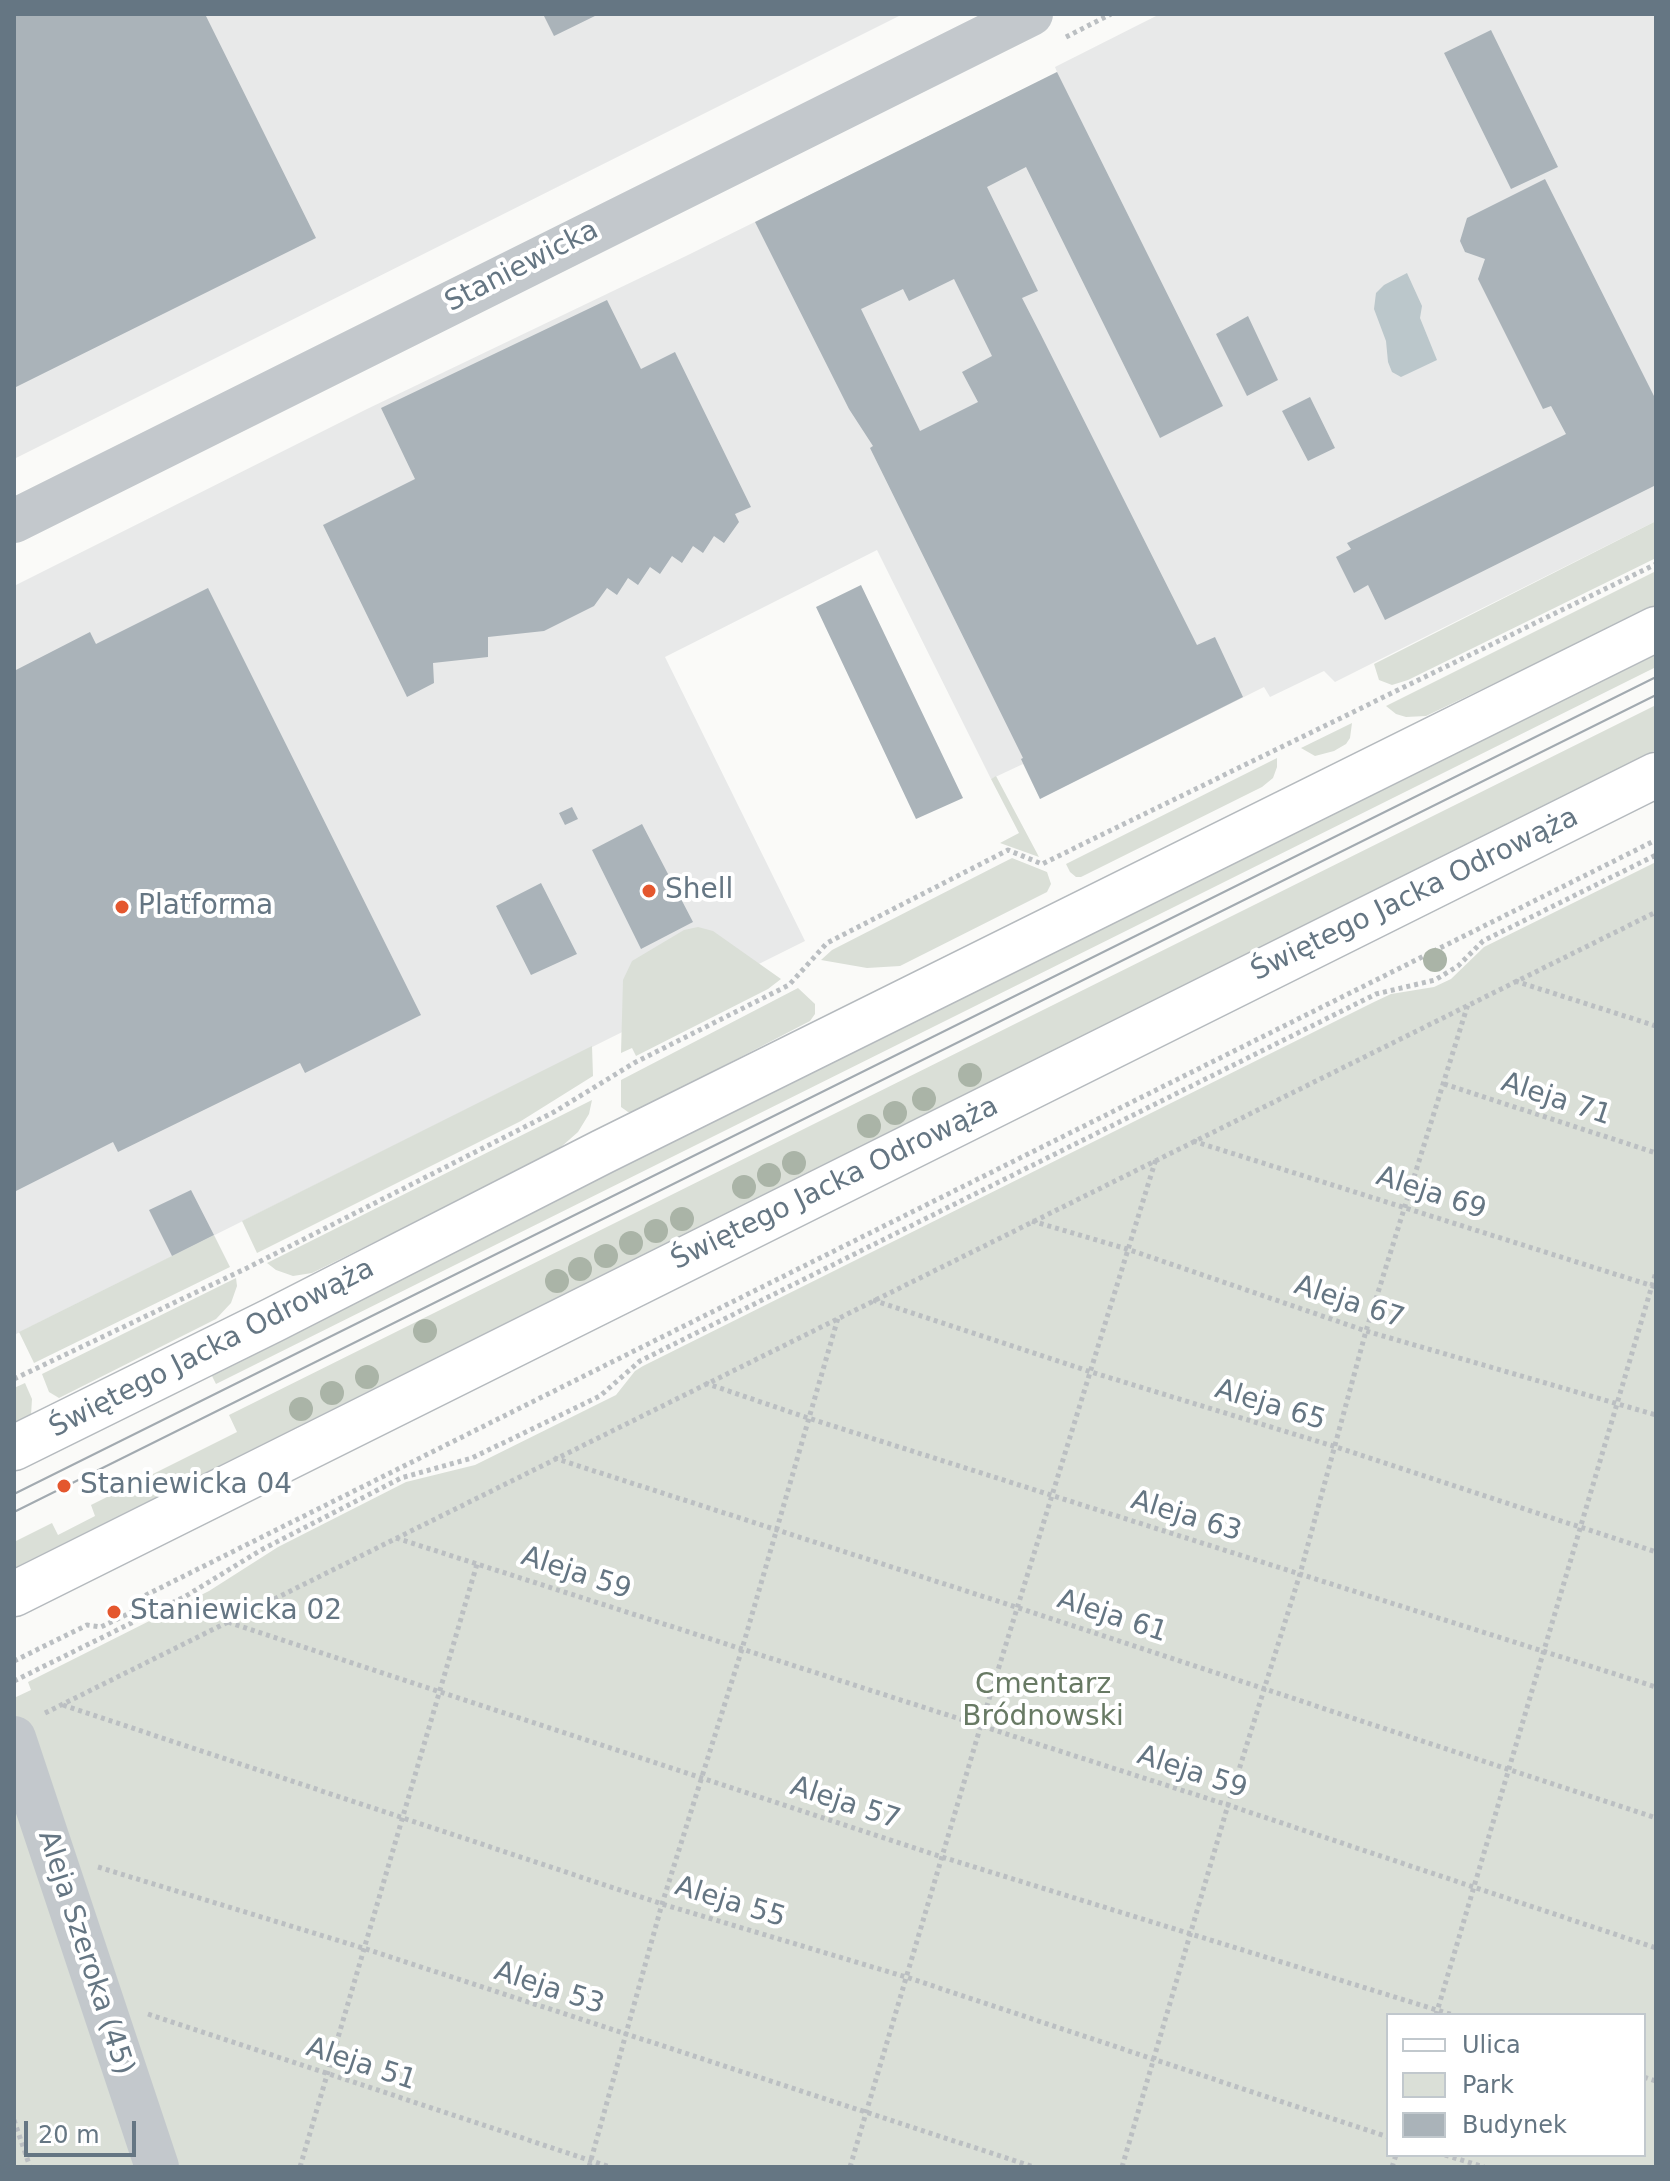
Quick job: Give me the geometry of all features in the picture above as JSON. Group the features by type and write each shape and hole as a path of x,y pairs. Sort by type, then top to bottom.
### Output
{"main road":[{"name":"Świętego Jacka Odrowąża","path":"14,1448 602,1152 1656,629"},
{"name":"Świętego Jacka Odrowąża","path":"14,1594 1656,775"}],"street":[{"name":"Staniewicka","path":"14,521 1031,14"},
{"name":"Aleja Szeroka (45)","path":"26,1727 51,1853 157,2167"}],"path":[{"path":"14,1379 247,1268 554,1112 634,1063 789,985 827,943 1008,850 1042,864 1656,564"},
{"path":"14,1661 87,1625 101,1627 132,1612 140,1598 1656,840"},
{"path":"14,1681 186,1596 261,1550 401,1478 472,1458 600,1396 640,1361 1376,994 1435,980 1458,966 1483,941 1656,855"},
{"path":"26,1727 62,1705 395,1537 1656,912"},
{"path":"1514,981 1656,1026"},
{"path":"1122,2167 1228,1805 1300,1574 1366,1331 1468,1004"},
{"name":"Aleja 71","path":"1444,1084 1656,1153"},
{"name":"Aleja 69","path":"1193,1141 1654,1286"},
{"path":"850,2167 981,1725 1156,1159"},
{"name":"Aleja 67","path":"1032,1221 1127,1249 1366,1331 1656,1415"},
{"path":"1437,2012 1656,1272"},
{"name":"Aleja 65","path":"872,1300 1656,1552"},
{"path":"590,2164 662,1904 742,1649 838,1318"},
{"name":"Aleja 63","path":"705,1383 1656,1687"},
{"name":"Aleja 61","path":"554,1458 1656,1818"},
{"name":"Aleja 59","path":"395,1537 1228,1805 1656,1948"},
{"path":"300,2167 477,1564"},
{"name":"Aleja 57","path":"227,1621 942,1857 1437,2012"},
{"name":"Aleja 55","path":"62,1705 662,1904 906,1977 1154,2057 1386,2136"},
{"name":"Aleja 53","path":"51,1853 366,1949 1034,2167"},
{"name":"Aleja 51","path":"100,1998 590,2164 610,2167"},
{"path":"14,2120 30,2167"},
{"path":"1452,2157 1484,2167"}],"shaded area":[{"path":"14,14 903,14 14,459"},
{"path":"1160,14 1656,14 1656,521 1335,682 1324,671 1270,697 1264,687 1040,799 1023,764 991,779 877,550 665,657 805,941 14,1335 14,586 367,409 955,123 1057,72 1055,67"},
{"path":"1407,273 1422,306 1420,318 1437,360 1401,377 1392,372 1388,362 1386,341 1374,309 1376,293"}],"green space":[{"path":"1656,521 1656,558 1408,680 1392,685 1379,680 1374,664"},
{"path":"1656,571 1656,606 1426,716 1406,717 1386,706"},
{"path":"1656,652 1656,667 216,1384 209,1370"},
{"path":"1656,705 1656,750 14,1568 14,1542 52,1523 58,1535 95,1516 91,1505 237,1432 229,1415"},
{"path":"1352,723 1350,738 1334,751 1315,756 1301,748"},
{"path":"1277,758 1273,778 1262,787 1081,877 1070,872 1066,864"},
{"path":"996,776 1039,857 1000,843 1019,833 991,779"},
{"path":"1012,858 1047,872 1051,884 1047,892 900,966 867,968 821,960 832,950"},
{"name":"Cmentarz Bródnowski","path":"1656,862 1656,2167 14,2167 14,1698 31,1690 28,1682 209,1591 278,1547 406,1482 475,1465 616,1395 635,1371 643,1366 1374,1002 1391,994 1434,987 1451,979 1484,947"},
{"path":"698,927 713,931 781,979 768,989 636,1056 632,1048 621,1053 623,980 632,961 684,930"},
{"path":"798,988 815,1004 815,1014 810,1021 635,1112 621,1107 621,1080"},
{"path":"592,1046 593,1076 521,1121 257,1253 242,1221"},
{"path":"592,1100 589,1114 578,1132 553,1154 312,1273 293,1276 267,1263"},
{"path":"214,1235 230,1267 34,1363 19,1332"},
{"path":"236,1278 237,1286 231,1303 216,1319 59,1398 49,1392 42,1374"},
{"path":"25,1383 32,1399 31,1415 14,1423 14,1388"}],"building":[{"path":"14,14 205,14 316,238 14,388"},
{"path":"543,14 599,14 554,36"},
{"path":"1491,30 1558,167 1511,189 1444,53"},
{"path":"1057,72 1223,406 1160,438 1026,167 987,187 1038,291 1022,298 1197,645 1215,637 1243,697 1040,799 1023,758 870,448 873,446 849,409 755,222","holes":["954,279 992,356 962,372 978,402 920,431 861,309 903,289 909,301"]},
{"path":"1545,179 1656,400 1656,485 1385,620 1368,585 1354,593 1336,557 1351,549 1347,543 1566,434 1551,406 1543,409 1478,279 1485,259 1465,252 1460,241 1467,218"},
{"path":"607,300 641,369 675,352 751,507 735,514 739,522 724,543 714,536 703,553 693,546 682,563 672,556 660,574 650,567 638,585 628,578 617,595 607,588 594,606 544,631 488,637 488,657 433,663 434,683 407,697 323,525 415,479 381,408"},
{"path":"1248,316 1278,380 1247,396 1216,334"},
{"path":"1310,397 1335,448 1308,461 1282,411"},
{"path":"861,585 963,798 916,819 816,607"},
{"path":"208,588 421,1015 305,1073 300,1063 118,1152 113,1142 14,1192 14,671 90,632 96,644"},
{"path":"572,807 578,819 565,825 559,813"},
{"path":"642,824 693,922 641,949 592,850"},
{"path":"541,883 577,954 531,975 496,906"},
{"path":"191,1190 214,1235 172,1256 149,1210"}],"tram line":[{"path":"14,1494 1656,677"},
{"path":"14,1512 1656,695"}],"place":[{"name":"Shell","path":"649,891"},
{"name":"Platforma","path":"122,907"},
{"name":"Staniewicka 04","path":"64,1486"},
{"name":"Staniewicka 02","path":"114,1612"}]}
